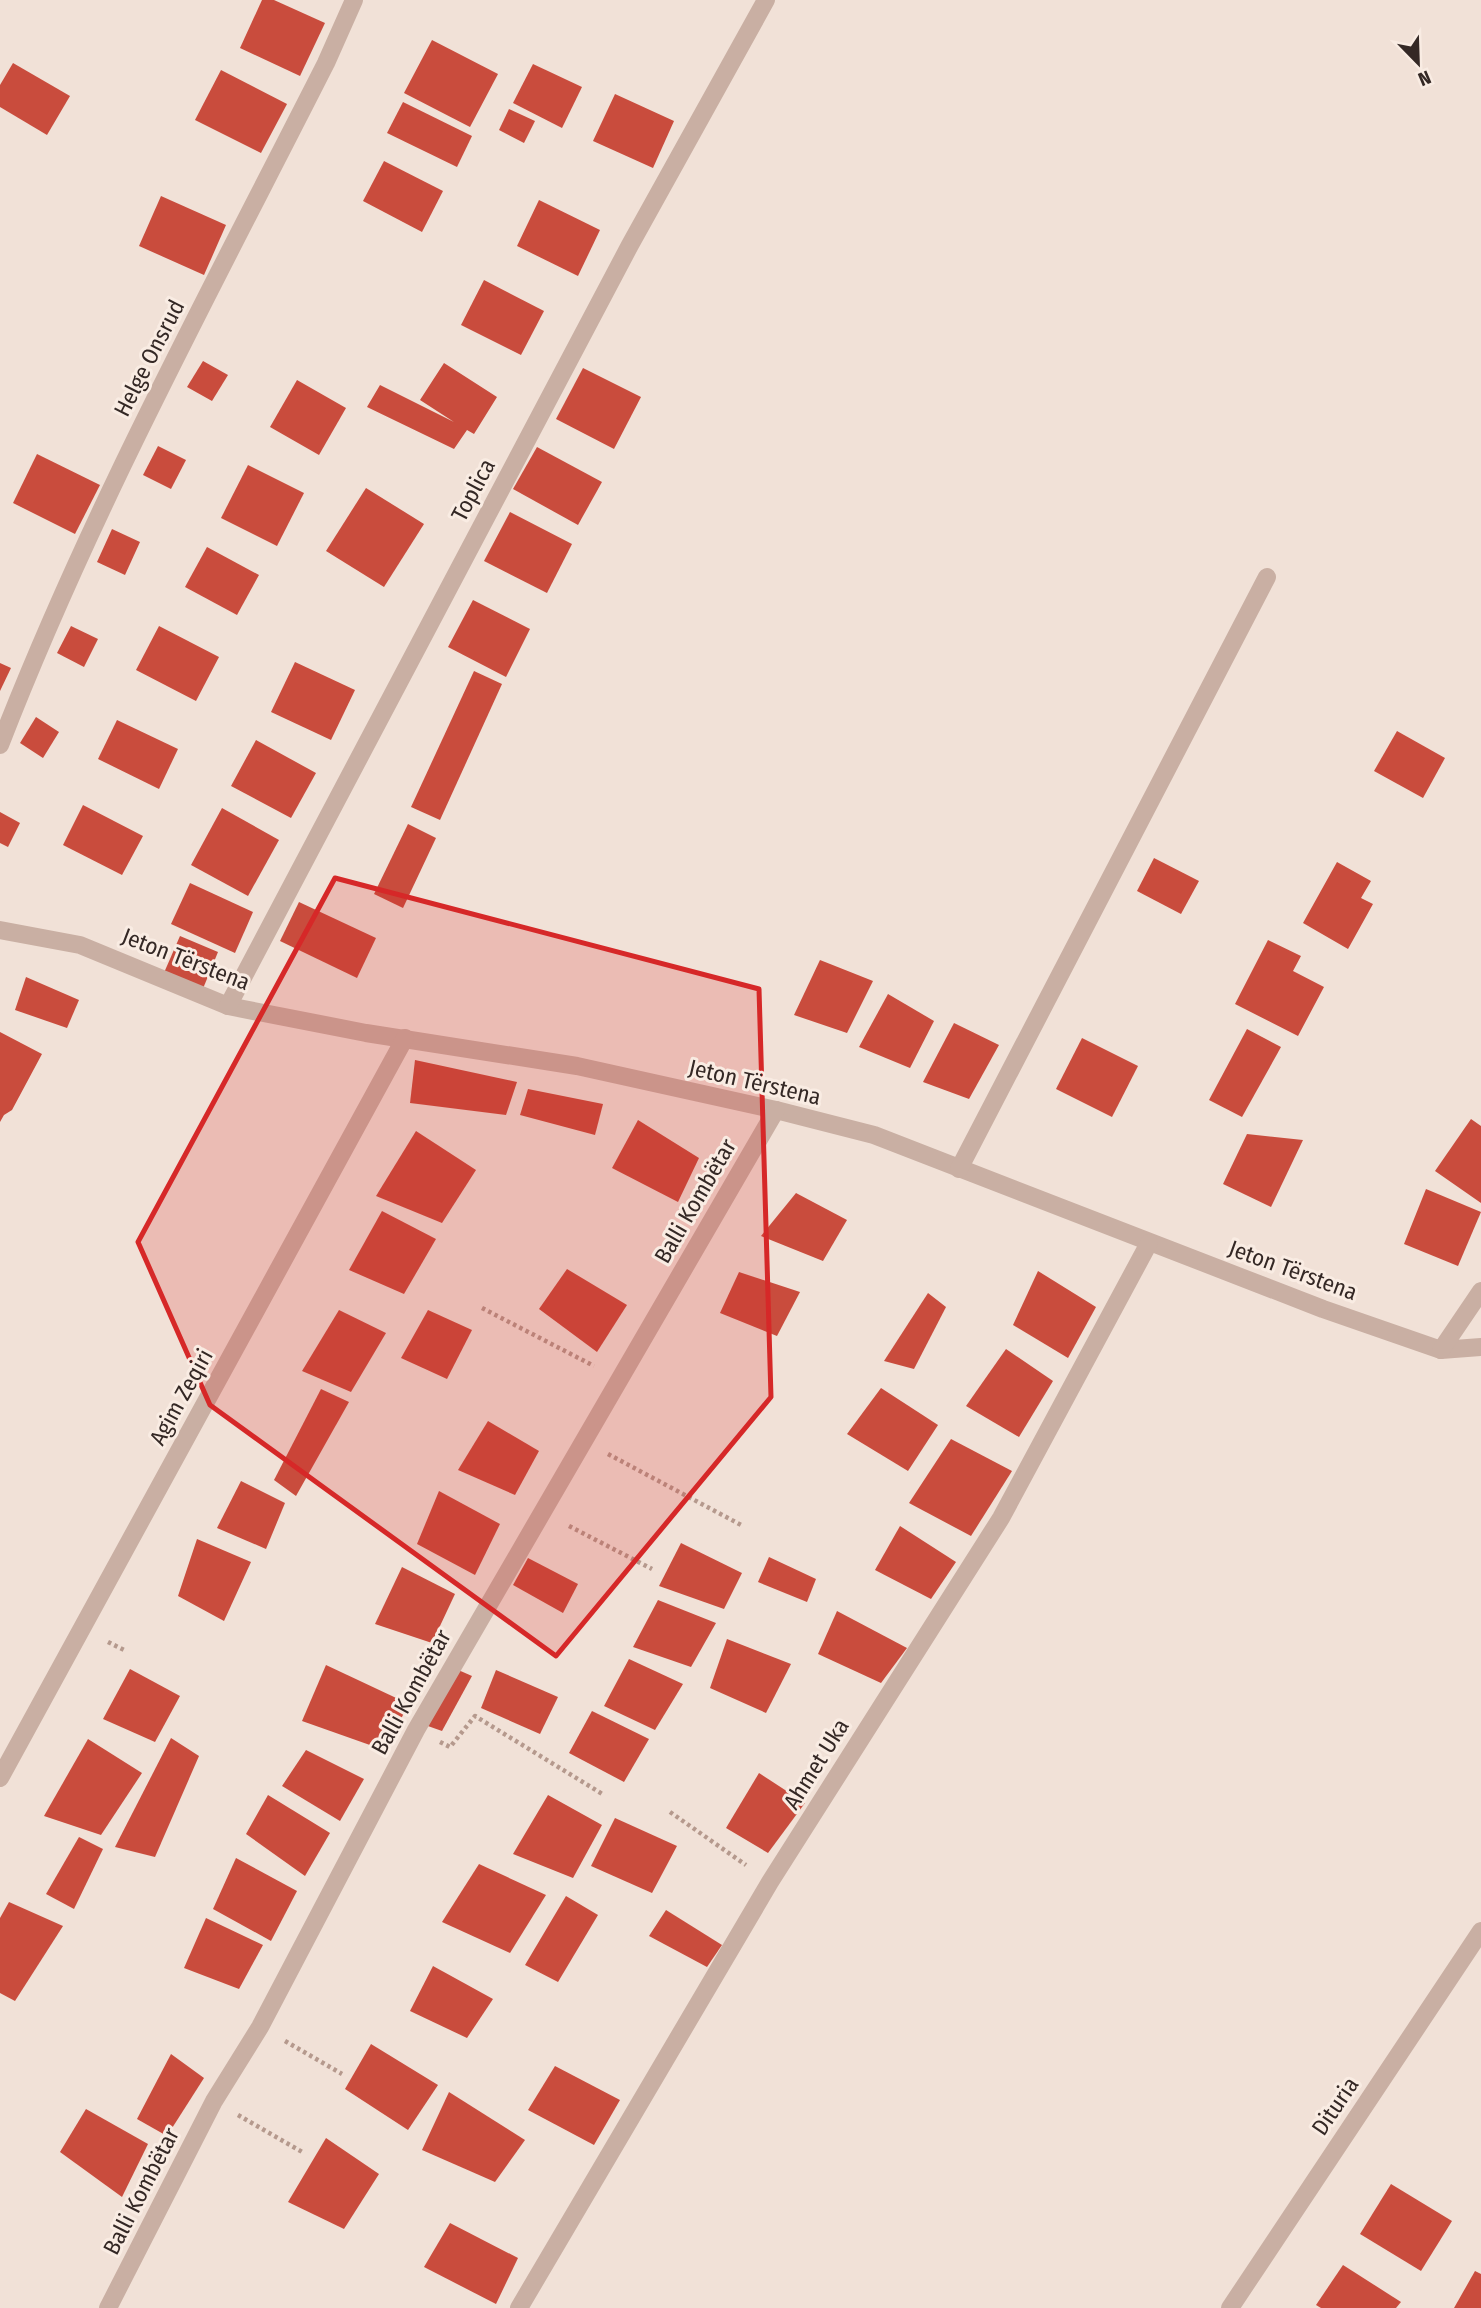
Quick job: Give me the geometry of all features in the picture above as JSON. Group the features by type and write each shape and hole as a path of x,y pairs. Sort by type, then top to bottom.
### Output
{"street":[{"name":"Helge Onsrud","path":"0,745 33,659 132,446 326,63 354,0"},
{"name":"Toplica","path":"228,1006 630,245 766,0"},
{"path":"959,1169 1267,577"},
{"name":"Jeton Tërstena","path":"0,930 80,945 228,1006 577,1066 776,1110 874,1135 1323,1309 1441,1350 1481,1347"},
{"name":"Agim Zeqiri","path":"0,1778 405,1038"},
{"name":"Balli Kombëtar","path":"108,2308 214,2101 260,2027 416,1730 776,1110"},
{"name":"Ahmet Uka","path":"519,2308 770,1882 1001,1518 1149,1243"},
{"path":"1441,1350 1481,1291"},
{"name":"Dituria","path":"1230,2308 1481,1931"}],"path":[{"path":"482,1308 620,1379"},
{"path":"584,1441 743,1526"},
{"path":"542,1512 652,1569"},
{"path":"416,1730 450,1747 475,1716 604,1795"},
{"path":"670,1812 770,1882"},
{"path":"260,2027 342,2074"},
{"path":"214,2101 304,2152"}],"highlighted area":[{"path":"335,878 759,989 771,1397 556,1656 210,1405 138,1242"}],"building":[{"path":"262,0 274,0 325,23 300,76 240,48"},
{"path":"432,40 498,74 470,127 404,93"},
{"path":"13,63 70,96 47,135 0,107 0,85"},
{"path":"533,64 582,87 562,128 513,103"},
{"path":"221,70 287,104 261,153 195,120"},
{"path":"615,94 674,121 653,168 593,141"},
{"path":"403,102 472,136 457,167 387,133"},
{"path":"509,109 535,121 524,143 499,130"},
{"path":"384,161 443,191 422,232 363,201"},
{"path":"161,196 226,225 204,275 139,246"},
{"path":"539,200 600,230 578,276 517,246"},
{"path":"484,280 544,311 521,355 461,325"},
{"path":"203,361 228,375 212,401 187,387"},
{"path":"444,363 497,397 474,434 467,430 454,449 367,407 380,385 454,422 420,400"},
{"path":"583,368 641,397 614,449 556,419"},
{"path":"297,380 346,408 319,455 270,427"},
{"path":"158,446 186,460 171,489 143,475"},
{"path":"537,447 602,482 578,525 513,489"},
{"path":"37,454 100,485 75,534 13,503"},
{"path":"248,465 304,493 277,546 221,518"},
{"path":"366,488 424,524 384,587 326,551"},
{"path":"510,512 572,544 547,593 484,561"},
{"path":"112,529 140,542 125,575 97,562"},
{"path":"207,547 259,575 237,615 185,587"},
{"path":"473,600 530,629 506,677 448,647"},
{"path":"71,626 98,639 84,667 57,653"},
{"path":"159,626 219,657 196,701 136,670"},
{"path":"295,662 355,690 331,740 271,712"},
{"path":"0,663 11,668 0,691"},
{"path":"474,671 502,684 440,820 411,807"},
{"path":"36,717 59,732 43,758 20,743"},
{"path":"117,720 178,749 159,789 98,759"},
{"path":"1397,731 1445,758 1423,798 1374,771"},
{"path":"256,740 316,773 291,818 231,786"},
{"path":"83,805 143,836 122,875 63,845"},
{"path":"222,808 279,840 248,896 191,865"},
{"path":"0,812 20,823 8,847 0,843"},
{"path":"408,824 436,838 403,908 374,894"},
{"path":"1154,858 1199,881 1181,914 1137,891"},
{"path":"1337,862 1371,881 1361,898 1373,904 1348,949 1303,923"},
{"path":"190,883 253,912 235,953 171,924"},
{"path":"299,902 376,938 357,978 280,941"},
{"path":"180,936 218,952 202,991 163,975"},
{"path":"1268,940 1301,956 1293,971 1324,987 1298,1036 1235,1004"},
{"path":"820,960 873,981 847,1033 794,1015"},
{"path":"26,977 79,1000 67,1028 15,1010"},
{"path":"888,994 934,1021 910,1068 859,1047"},
{"path":"954,1023 999,1045 969,1099 923,1082"},
{"path":"1247,1029 1281,1047 1242,1117 1209,1100"},
{"path":"0,1032 42,1054 12,1110 4,1115 0,1122"},
{"path":"1082,1038 1138,1066 1112,1117 1056,1089"},
{"path":"415,1060 517,1082 506,1115 410,1103"},
{"path":"528,1089 603,1104 595,1135 520,1115"},
{"path":"1471,1119 1481,1126 1481,1203 1435,1171"},
{"path":"638,1120 699,1158 678,1202 612,1168"},
{"path":"416,1131 476,1170 442,1223 376,1196"},
{"path":"1247,1134 1303,1140 1271,1207 1223,1184"},
{"path":"1426,1189 1481,1212 1458,1266 1404,1244"},
{"path":"796,1193 847,1220 823,1261 761,1236"},
{"path":"382,1211 436,1239 404,1294 349,1270"},
{"path":"567,1269 627,1305 597,1352 539,1309"},
{"path":"1038,1271 1096,1307 1068,1358 1013,1325"},
{"path":"739,1272 800,1292 777,1336 720,1313"},
{"path":"928,1293 946,1307 914,1369 884,1361"},
{"path":"339,1310 386,1333 351,1392 302,1371"},
{"path":"428,1310 472,1330 447,1379 401,1358"},
{"path":"1006,1349 1053,1381 1019,1437 966,1406"},
{"path":"881,1388 938,1425 908,1471 847,1434"},
{"path":"321,1389 349,1402 296,1496 274,1480"},
{"path":"488,1421 539,1451 515,1495 458,1470"},
{"path":"951,1439 1012,1471 971,1536 909,1503"},
{"path":"241,1481 285,1503 266,1549 217,1528"},
{"path":"439,1491 500,1524 475,1575 417,1544"},
{"path":"900,1526 956,1562 931,1599 875,1570"},
{"path":"197,1539 251,1562 224,1621 178,1596"},
{"path":"681,1543 742,1573 724,1609 659,1586"},
{"path":"769,1557 816,1579 807,1602 758,1582"},
{"path":"528,1558 578,1584 563,1613 513,1585"},
{"path":"402,1567 455,1594 432,1643 375,1624"},
{"path":"658,1600 716,1623 691,1667 633,1647"},
{"path":"837,1611 907,1648 881,1683 818,1654"},
{"path":"727,1639 791,1664 766,1713 710,1688"},
{"path":"629,1659 683,1684 655,1730 604,1706"},
{"path":"326,1665 409,1704 384,1750 302,1721"},
{"path":"130,1669 180,1696 155,1742 103,1719"},
{"path":"456,1669 472,1676 442,1731 425,1725"},
{"path":"496,1670 558,1697 540,1734 481,1708"},
{"path":"592,1711 649,1739 624,1782 569,1753"},
{"path":"171,1738 199,1756 155,1857 115,1847"},
{"path":"88,1739 142,1773 101,1835 44,1816"},
{"path":"306,1750 364,1779 340,1821 282,1786"},
{"path":"759,1773 805,1803 768,1853 726,1828"},
{"path":"268,1795 330,1833 305,1876 246,1834"},
{"path":"548,1795 602,1825 573,1878 513,1854"},
{"path":"615,1818 677,1846 652,1893 591,1866"},
{"path":"79,1837 103,1849 74,1909 46,1894"},
{"path":"236,1858 297,1891 271,1941 213,1909"},
{"path":"479,1864 546,1895 510,1953 442,1922"},
{"path":"566,1896 598,1915 558,1982 525,1965"},
{"path":"9,1902 63,1926 15,2001 0,1993 0,1918"},
{"path":"666,1910 722,1945 707,1967 649,1936"},
{"path":"206,1918 263,1945 239,1989 184,1968"},
{"path":"433,1966 493,1999 467,2038 410,2011"},
{"path":"371,2044 438,2085 408,2130 345,2089"},
{"path":"171,2054 204,2078 167,2136 137,2119"},
{"path":"555,2066 620,2100 594,2145 528,2110"},
{"path":"449,2092 525,2140 495,2182 422,2150"},
{"path":"86,2109 148,2144 122,2197 60,2152"},
{"path":"326,2138 379,2174 344,2229 288,2202"},
{"path":"1391,2184 1452,2221 1421,2271 1360,2234"},
{"path":"450,2223 518,2258 496,2304 424,2267"},
{"path":"1343,2265 1401,2302 1396,2308 1321,2308 1316,2305"},
{"path":"1475,2271 1481,2274 1481,2308 1454,2308"}]}
